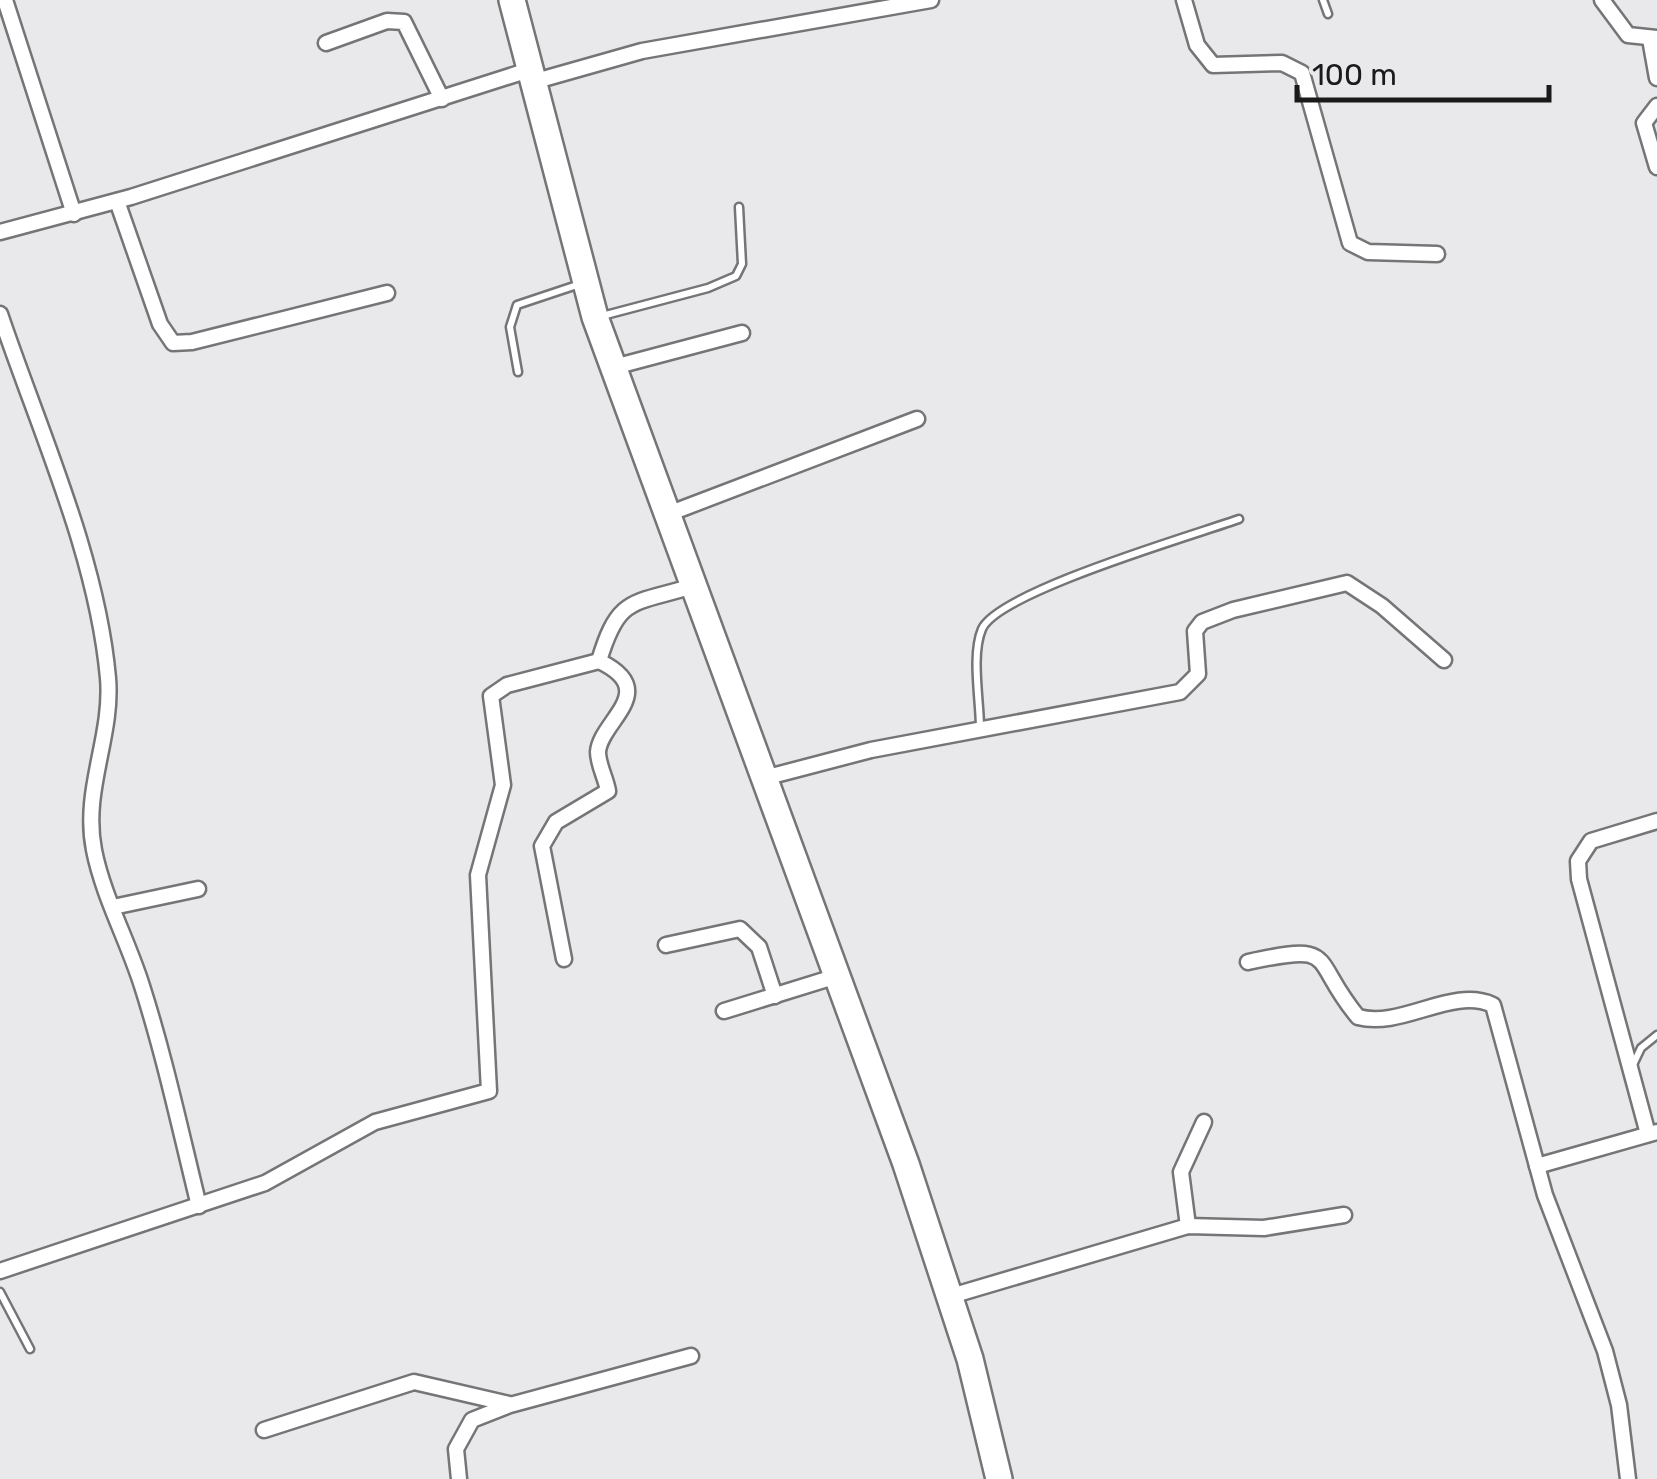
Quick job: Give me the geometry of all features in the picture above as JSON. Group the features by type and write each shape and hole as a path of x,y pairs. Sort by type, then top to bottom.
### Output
{"highway":[{"path":"512,0 596,318 951,1296 999,1479"}],"street":[{"path":"5,0 74,214"},
{"path":"0,232 74,214 442,99 534,75 642,51 930,0"},
{"path":"1184,0 1197,45 1213,65 1282,63 1302,73 1350,243 1368,252 1438,254"},
{"path":"1602,0 1628,35 1654,39 1657,78"},
{"path":"326,42 387,21 404,22 442,99"},
{"path":"1657,106 1644,122 1657,168"},
{"path":"117,201 160,324 172,343 192,342 387,293"},
{"path":"0,314 76,530 108,671 108,724 90,808 94,853 150,1012 199,1206"},
{"path":"614,367 742,333"},
{"path":"668,514 917,419"},
{"path":"764,778 870,750 1180,692 1198,674 1195,632 1202,622 1332,584 1362,590 1444,660"},
{"path":"599,661 611,621 624,608 696,585"},
{"path":"0,1272 265,1183 356,1129 488,1091 477,889 480,863 504,785 491,696 507,685 599,661 617,673 627,698 623,713 603,735 598,749 608,791 556,822 542,846 564,958"},
{"path":"1537,1166 1652,1133 1579,879 1578,861 1590,841 1657,820"},
{"path":"113,907 198,889"},
{"path":"666,945 740,929 759,947 775,996"},
{"path":"1248,962 1296,952 1314,953 1326,963 1358,1017 1374,1022 1467,1000 1493,1005 1537,1166 1605,1351 1619,1405 1628,1479"},
{"path":"724,1011 837,976"},
{"path":"1188,1226 1181,1172 1204,1122"},
{"path":"951,1296 1188,1226 1264,1228 1344,1215"},
{"path":"459,1479 456,1449 472,1420 510,1404 691,1356"},
{"path":"264,1430 414,1382 430,1382 510,1404"}],"lane":[{"path":"1323,0 1328,14"},
{"path":"596,318 708,288 736,276 742,264 739,208"},
{"path":"518,372 510,327 518,305 586,283"},
{"path":"980,729 980,638 992,614 1043,588 1239,520"},
{"path":"1631,1068 1641,1048 1657,1035"},
{"path":"0,1292 30,1349"}]}
